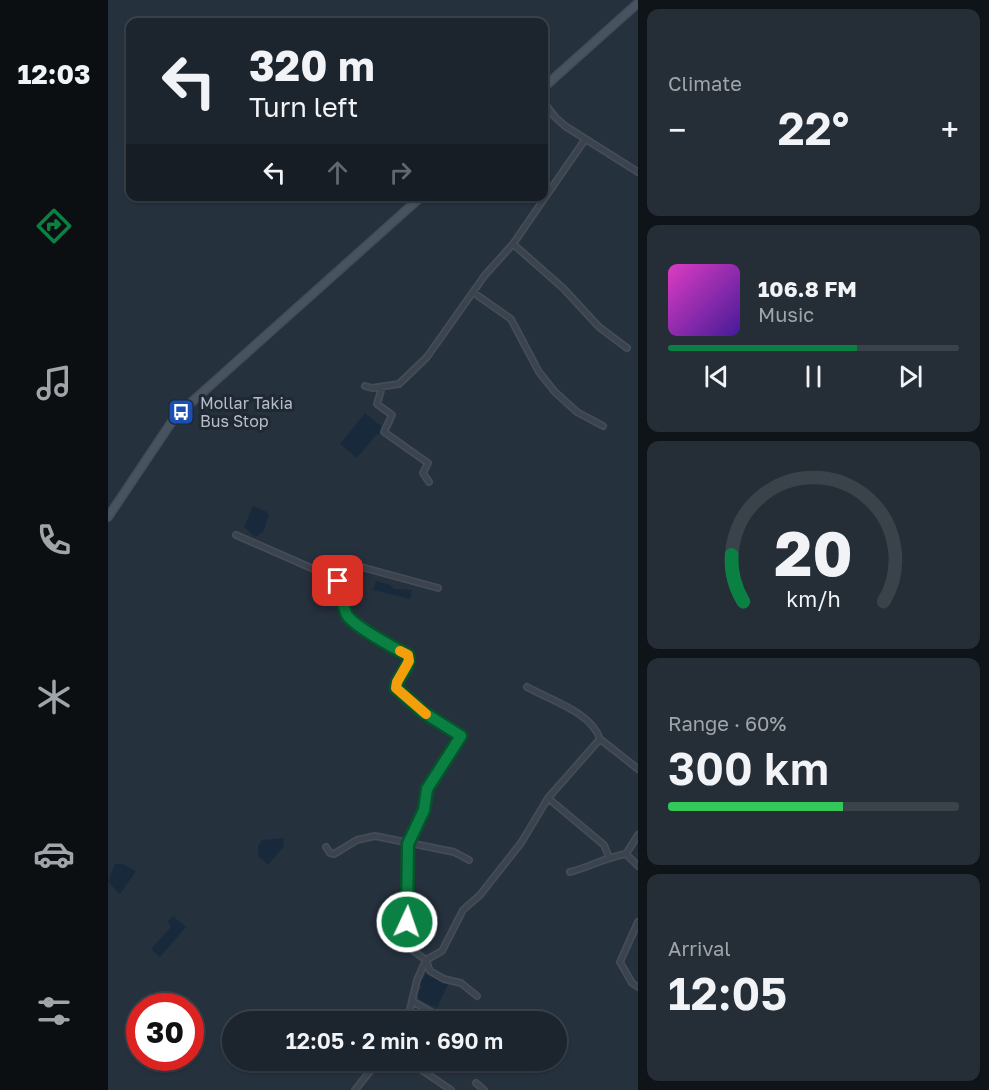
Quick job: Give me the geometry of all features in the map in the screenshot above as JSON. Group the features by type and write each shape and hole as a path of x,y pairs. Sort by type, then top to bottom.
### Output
{"main road":[{"path":"548,84 638,3"},
{"path":"108,517 175,417 416,201"}],"street":[{"path":"548,108 566,126 638,172"},
{"path":"548,193 584,141"},
{"path":"365,386 372,388 399,384 427,357 485,275 513,244 543,201"},
{"path":"513,244 563,288 599,327 627,348"},
{"path":"474,293 511,319 539,372 555,392 577,412 603,426"},
{"path":"382,387 377,404 392,415 384,432 428,463 423,473 429,482"},
{"path":"236,535 341,581"},
{"path":"438,588 354,565 341,581 347,615 370,633 408,655 408,666 397,682 396,688 423,712 461,736 427,789 424,810 408,844 409,904 405,940 407,946 426,960 430,971 444,979 460,983 477,996"},
{"path":"527,687 581,717 597,731 600,740 638,769"},
{"path":"410,1011 417,980 426,960 442,951 463,910 480,895 521,843 548,798 600,740"},
{"path":"548,798 604,845 609,857"},
{"path":"570,872 594,865 609,857 626,854 638,835"},
{"path":"326,847 330,853 334,854 357,840 375,836 454,852 469,860"},
{"path":"626,854 638,866"},
{"path":"638,922 620,962 632,983 638,987"},
{"path":"412,1001 430,1011"},
{"path":"355,1090 370,1071"},
{"path":"423,1071 451,1090"},
{"path":"476,1083 484,1090"}],"water":[{"path":"365,413 381,426 381,434 376,435 357,458 340,444"},
{"path":"253,506 269,515 263,532 255,537 244,527"},
{"path":"376,581 390,585 394,589 412,590 410,599 373,590"},
{"path":"283,838 284,846 268,865 258,856 258,846 262,840"},
{"path":"115,864 123,864 136,871 120,894 108,882"},
{"path":"173,916 186,927 160,957 151,949 171,927 168,921"},
{"path":"428,972 449,982 437,1008 420,1000 417,993 422,987 418,984"}],"slow traffic":[{"path":"400,651 408,655 409,661 396,688 426,714"}],"place":[{"name":"Mollar Takia Bus Stop","path":"181,412"}],"route":[{"path":"338,581 341,581 347,615 370,633 408,655 408,666 397,682 396,688 423,712 461,736 427,789 424,810 408,844 407,922"}]}
